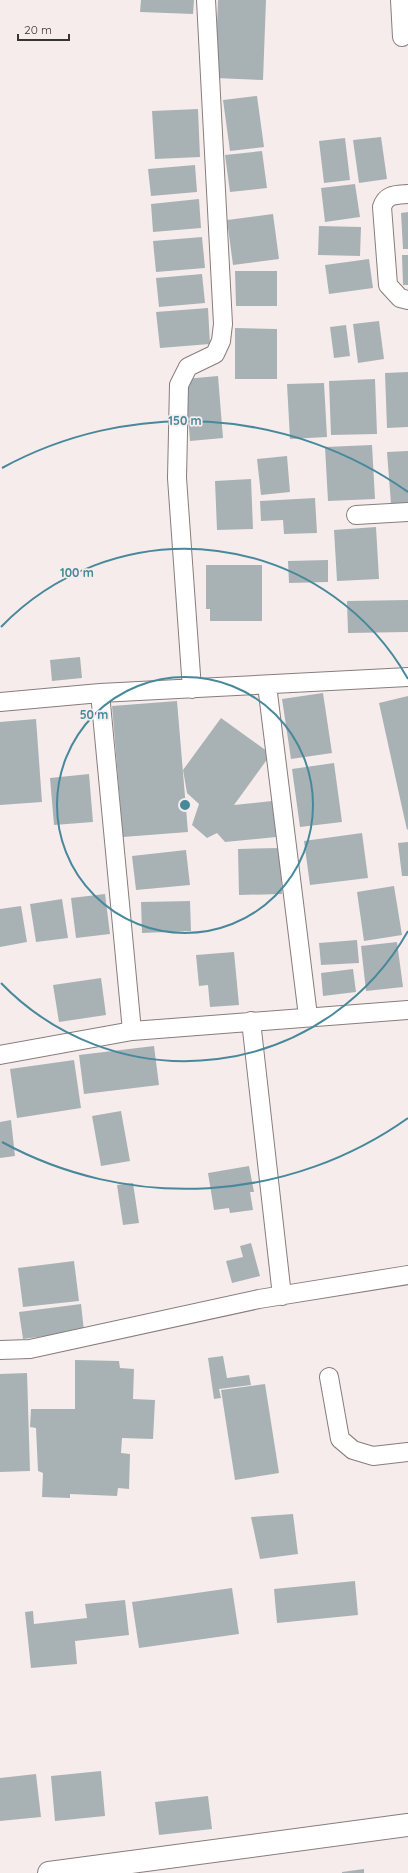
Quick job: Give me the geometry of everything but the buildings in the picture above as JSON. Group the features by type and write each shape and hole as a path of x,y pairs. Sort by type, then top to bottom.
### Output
{"street":[{"path":"192,689 177,478 179,385 188,367 215,354 221,341 222,324 206,0"},
{"path":"400,0 402,37"},
{"path":"408,194 388,196 382,207 388,285 400,298 408,300"},
{"path":"356,515 408,512"},
{"path":"0,702 100,693 408,677"},
{"path":"267,685 308,1016"},
{"path":"100,693 132,1031"},
{"path":"0,1055 132,1031 308,1016 408,1010"},
{"path":"251,1021 282,1296"},
{"path":"0,1350 30,1349 282,1296 408,1275"},
{"path":"329,1377 340,1439 353,1450 373,1456 408,1452"},
{"path":"49,1873 74,1871 408,1825"}]}
